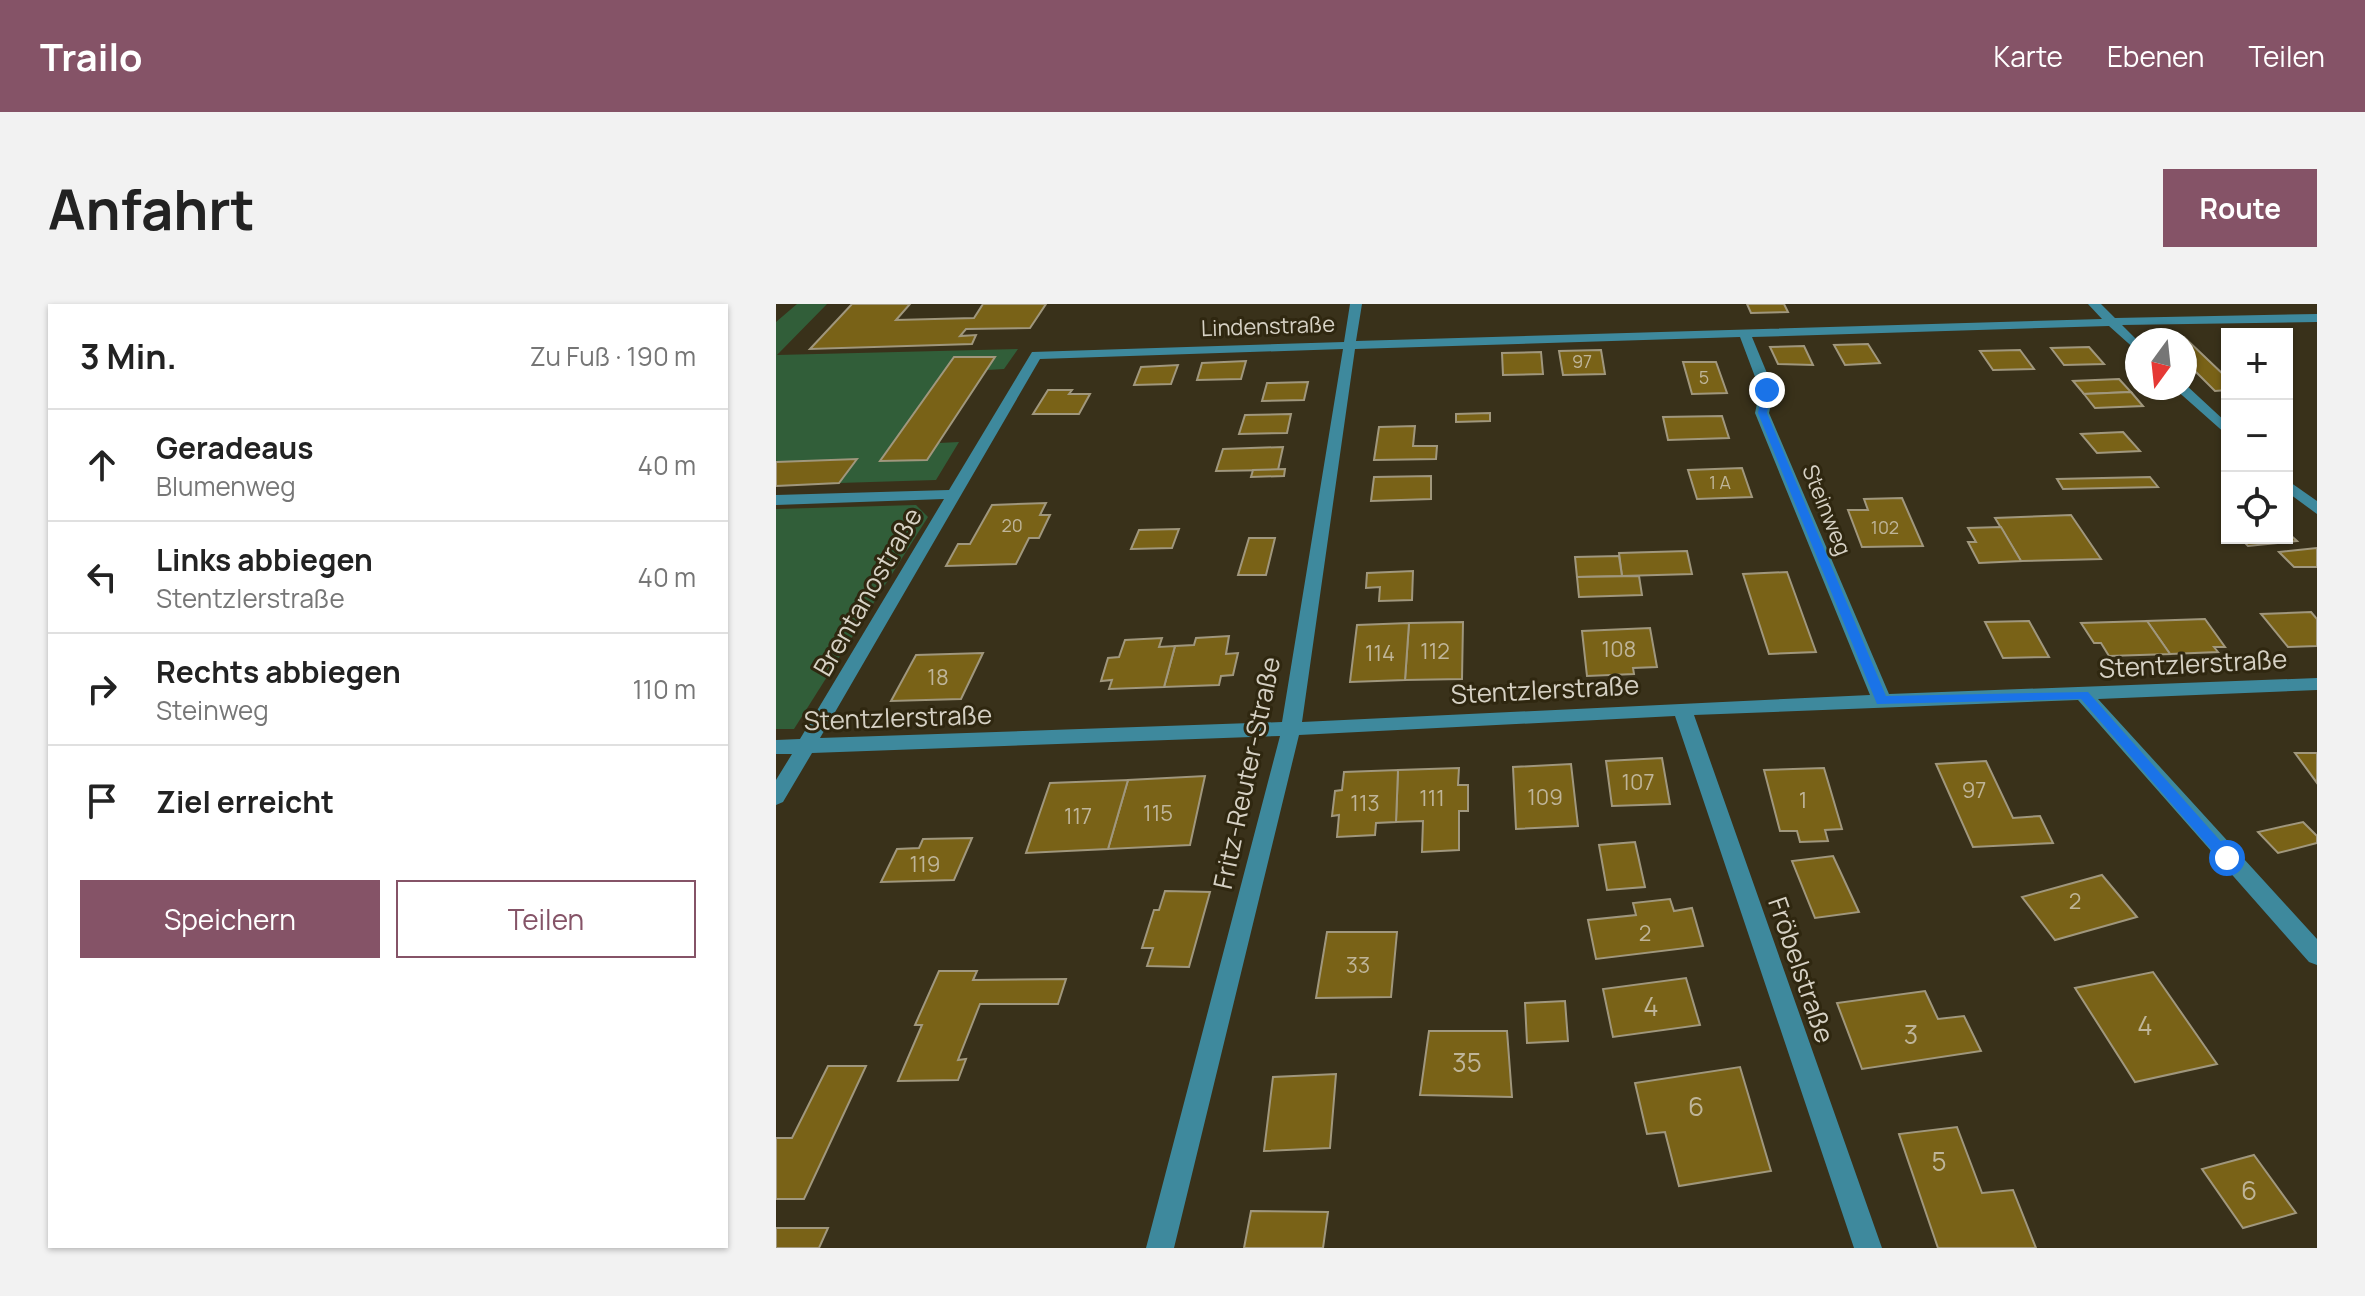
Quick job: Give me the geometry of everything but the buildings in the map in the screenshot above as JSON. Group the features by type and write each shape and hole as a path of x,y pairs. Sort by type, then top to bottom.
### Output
{"street":[{"name":"Fritz-Reuter-Straße","path":"1160,1248 1291,729 1356,304"},
{"path":"2094,304 2125,336"},
{"name":"Lindenstraße","path":"1036,355 2317,318"},
{"name":"Steinweg","path":"1745,335 1767,390 1762,413 1882,701"},
{"name":"Brentanostraße","path":"776,797 1036,355"},
{"path":"2194,400 2221,425"},
{"path":"2293,489 2317,509"},
{"name":"Brentanostraße","path":"776,500 955,494"},
{"name":"Stentzlerstraße","path":"776,747 1291,729 1682,709 2317,684"},
{"path":"2084,695 2317,955"},
{"name":"Fröbelstraße","path":"1682,709 1868,1248"}],"green space":[{"path":"797,304 827,304 777,355 1018,349 1004,369 987,370 994,357 954,358 881,460 927,460 939,443 959,442 936,480 839,483 856,459 776,462 776,322"},
{"path":"916,505 928,517 794,729 776,729 776,509"}],"route":[{"path":"1767,390 1762,413 1882,701 2084,695 2227,858"}]}
